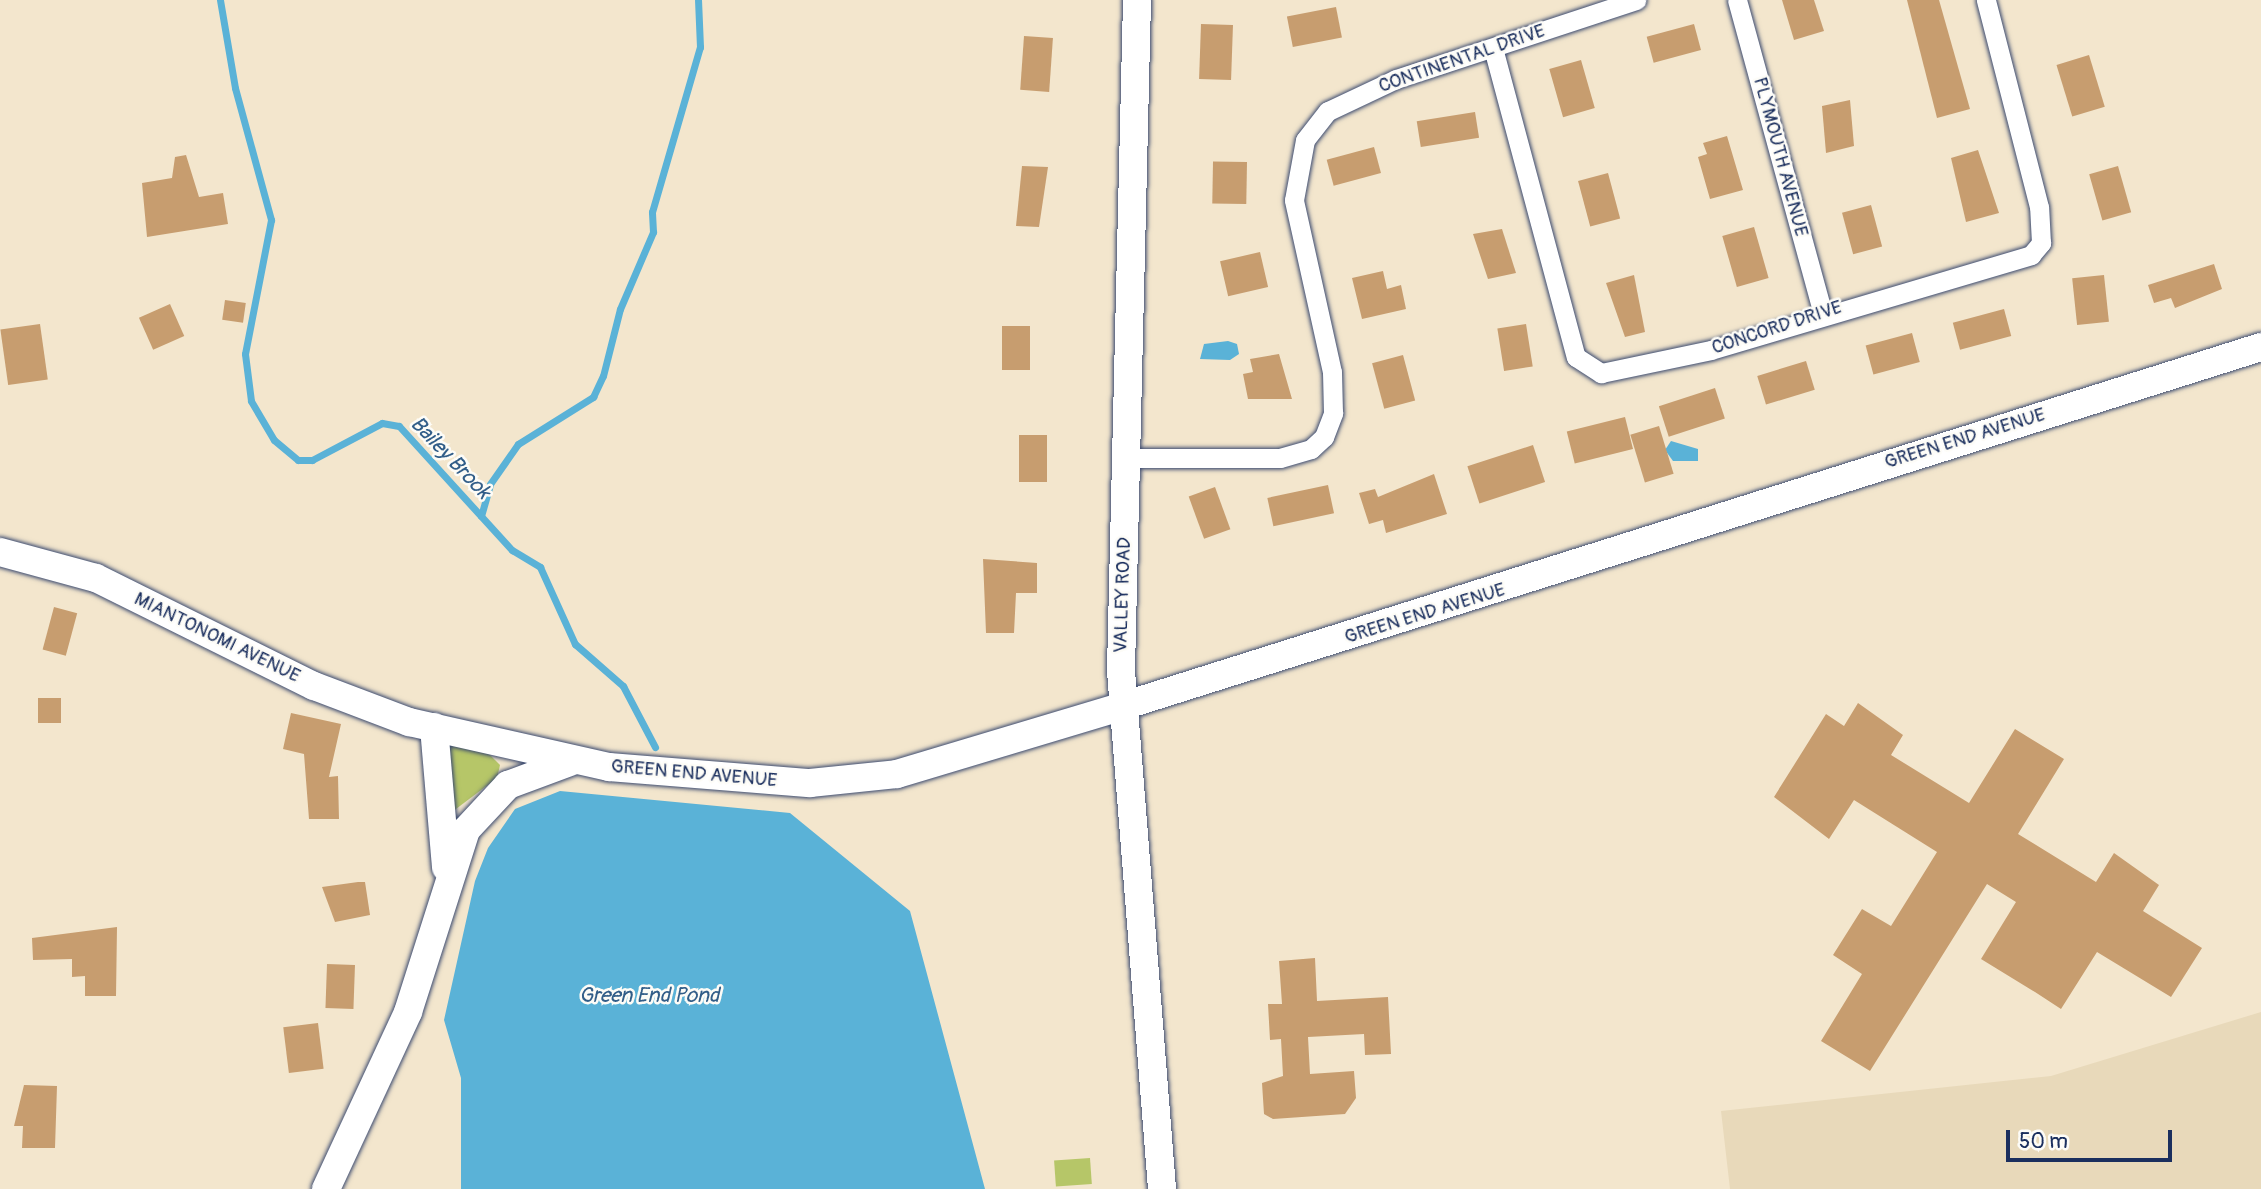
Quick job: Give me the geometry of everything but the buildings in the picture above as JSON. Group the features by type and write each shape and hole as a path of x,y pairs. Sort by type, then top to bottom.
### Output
{"main road":[{"name":"VALLEY ROAD","path":"1137,0 1123,706 1162,1189"},
{"name":"GREEN END AVENUE","path":"446,881 434,727 574,761 741,782 822,782 897,774 1123,706 2261,347"},
{"name":"MIANTONOMI AVENUE","path":"0,552 96,578 314,686 434,727"},
{"name":"GREEN END AVENUE","path":"326,1189 408,1012 446,881 466,830 487,804 508,785 574,761"}],"street":[{"name":"CONTINENTAL DRIVE","path":"1127,458 1280,458 1311,449 1324,437 1333,413 1332,372 1294,200 1305,140 1328,111 1396,79 1636,0"},
{"name":"PLYMOUTH AVENUE","path":"1737,0 1823,314"},
{"name":"CONCORD DRIVE","path":"1493,48 1576,357 1601,373 1650,365 1823,314 1989,271 2031,255 2041,243 2039,207 1986,0"}],"shaded area":[{"path":"2261,1012 2261,1189 1730,1189 1721,1111 2051,1076"}],"green space":[{"path":"447,744 487,752 500,765 497,778 452,812"},
{"path":"1090,1158 1092,1184 1056,1186 1054,1161"}],"water":[{"path":"1228,341 1237,344 1239,354 1230,360 1200,359 1204,344"},
{"path":"1671,441 1698,449 1698,461 1673,461 1665,450"},
{"name":"Green End Pond","path":"560,791 790,813 910,911 985,1189 461,1189 461,1078 444,1020 475,881 488,848 515,809"}],"waterway":[{"name":"Bailey Brook","path":"220,0 235,88 271,220 245,354 251,401 274,440 298,460 312,460 382,423 399,426 512,550 540,567 575,644 623,686 655,747"},
{"path":"481,516 490,484 518,444 593,397 603,376 620,309 653,232 652,212 700,47 698,0"}]}
